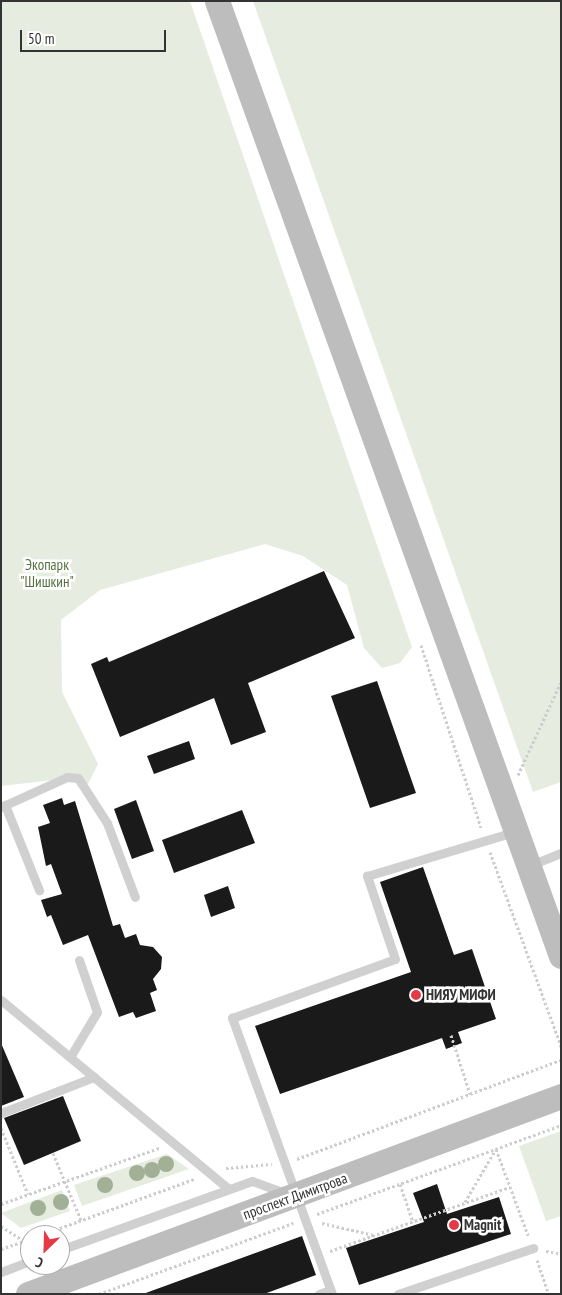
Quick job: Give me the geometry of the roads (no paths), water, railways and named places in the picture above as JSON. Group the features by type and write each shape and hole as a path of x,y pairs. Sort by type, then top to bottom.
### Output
{"main road":[{"path":"217,1 514,832 561,956"},
{"name":"проспект Димитрова","path":"28,1294 59,1288 561,1096"}],"lane":[{"path":"39,890 3,806 67,777 78,778 108,823 136,897"},
{"path":"319,1294 331,1292 232,1018 395,959 367,876 514,832"},
{"path":"527,867 561,853"},
{"path":"70,1057 96,1012 78,960"},
{"path":"1,1000 229,1189"},
{"path":"1,1113 94,1077"},
{"path":"70,1246 252,1181 296,1196"},
{"path":"398,1294 533,1248"},
{"path":"1,1272 20,1265"}],"place":[{"name":"НИЯУ МИФИ","path":"416,995"},
{"name":"Magnit","path":"454,1225"}],"park label":[{"name":"Экопарк \"Шишкин\"","path":"47,572"}]}
